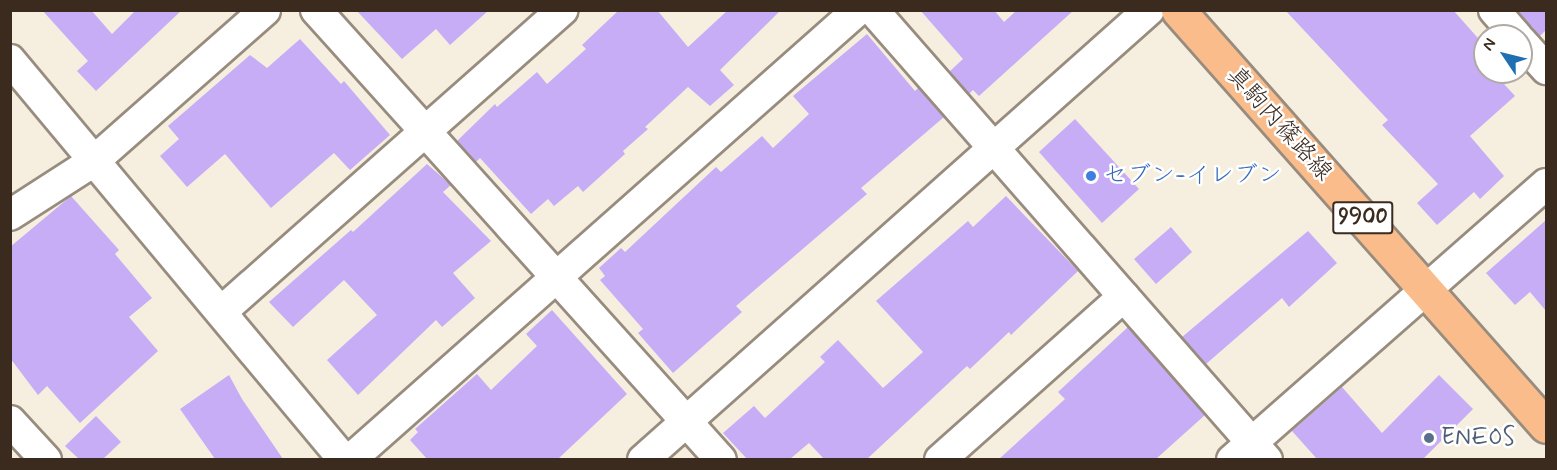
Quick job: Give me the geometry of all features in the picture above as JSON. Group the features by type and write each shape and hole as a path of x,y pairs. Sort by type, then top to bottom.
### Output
{"main road":[{"name":"真駒内篠路線","path":"1179,10 1546,426"}],"street":[{"path":"10,215 94,161 265,10"},
{"path":"316,10 721,459"},
{"path":"221,312 562,10"},
{"path":"350,459 858,10"},
{"path":"873,10 1124,296 1250,454 1426,290 1546,184"},
{"path":"643,459 1149,10"},
{"path":"1494,10 1506,24"},
{"path":"1533,54 1546,69"},
{"path":"10,60 344,459"},
{"path":"940,459 1124,296"}],"building":[{"path":"42,10 91,10 112,34 136,10 182,10 96,91 77,71 88,61"},
{"path":"356,10 489,10 450,45 436,29 402,59"},
{"path":"619,10 657,10 688,47 728,10 781,10 720,70 734,85 710,106 688,87 645,127 648,129 623,151 625,154 583,192 578,186 554,206 548,199 531,214 480,158 476,162 457,141 495,104 497,107 537,72 547,84 586,49 582,45"},
{"path":"920,10 994,10 1004,22 1017,10 1074,10 979,96 973,90 969,94 950,71 963,59"},
{"path":"1285,10 1453,10 1473,32 1473,84 1504,84 1515,96 1470,136 1504,176 1480,199 1474,192 1437,225 1417,203 1438,184 1382,125 1388,120"},
{"path":"1517,10 1546,10 1546,30 1540,36 1533,28 1533,24 1529,24"},
{"path":"867,34 915,91 918,88 944,117 861,188 867,194 736,306 742,312 673,373 638,333 643,329 600,280 605,276 599,268 621,248 625,252 716,167 721,172 762,136 773,148 809,114 793,96"},
{"path":"300,39 341,84 344,81 390,135 350,170 334,153 271,208 225,154 187,187 160,156 179,139 168,126 250,55 267,68"},
{"path":"1075,119 1139,189 1102,223 1039,152"},
{"path":"427,164 451,185 443,192 491,241 453,273 475,298 442,327 436,320 358,395 327,360 377,315 344,280 293,327 269,302 351,230 353,232"},
{"path":"71,196 119,250 115,254 152,298 129,317 158,351 80,423 47,386 38,395 10,358 10,247"},
{"path":"1006,196 1078,271 1011,335 1009,332 970,369 967,366 867,459 824,459 809,443 790,459 747,459 723,433 754,406 765,418 825,362 820,357 838,340 883,388 923,352 876,301 968,221 973,227"},
{"path":"1546,220 1546,311 1530,292 1515,305 1486,273"},
{"path":"1171,227 1192,252 1156,284 1134,259"},
{"path":"1308,231 1337,263 1289,307 1282,298 1206,364 1182,337"},
{"path":"552,310 627,394 558,459 427,459 410,440 418,432 415,429 477,374 491,390 537,346 526,334"},
{"path":"1128,327 1205,415 1156,459 999,459 1065,399 1058,392"},
{"path":"229,375 242,399 283,459 215,459 180,409"},
{"path":"1439,375 1473,409 1423,459 1317,459 1292,431 1342,387 1382,433"},
{"path":"96,416 121,442 103,459 79,459 65,446"}],"place":[{"name":"セブン-イレブン","path":"1091,176"},
{"name":"ENEOS","path":"1429,438"}]}
